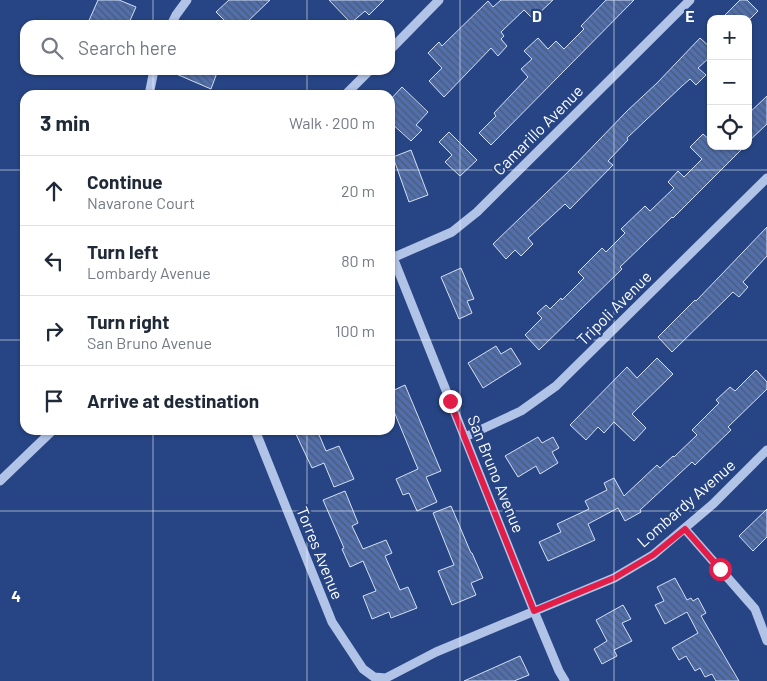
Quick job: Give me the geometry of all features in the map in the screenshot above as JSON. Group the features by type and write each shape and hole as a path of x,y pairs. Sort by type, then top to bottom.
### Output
{"street":[{"path":"174,20 188,0"},
{"path":"395,45 439,0"},
{"name":"Camarillo Avenue","path":"395,254 452,232 477,212 690,0"},
{"path":"150,90 153,75"},
{"path":"350,90 365,75"},
{"name":"Tripoli Avenue","path":"465,437 521,411 556,386 767,178"},
{"name":"San Bruno Avenue","path":"395,266 534,611 565,681"},
{"path":"0,481 48,435"},
{"name":"Torres Avenue","path":"257,435 332,622 363,669 374,677"},
{"name":"Lombardy Avenue","path":"374,677 386,678 436,652 614,578 653,555 685,529 767,450"},
{"path":"685,529 754,609 767,641"}],"building":[{"path":"98,0 119,0 136,7 130,20 89,20"},
{"path":"229,0 270,0 249,20 224,20 216,12"},
{"path":"329,0 384,0 369,15 365,11 354,20 348,20"},
{"path":"501,0 553,0 533,19 524,10 501,32 504,36 501,39 507,46 498,56 491,48 444,97 429,81 442,68 428,53 439,42 442,46 488,1 493,7"},
{"path":"606,0 634,0 491,145 479,133 496,116 494,113 528,77 521,69 532,59 524,51 538,38 548,49 556,41 564,49 584,29 581,26"},
{"path":"740,0 747,0 758,11 752,17 752,15 725,15"},
{"path":"700,38 707,44 707,60 698,68 706,75 696,85 690,79 682,86 627,138 628,140 608,161 613,165 570,209 565,204 528,238 533,244 521,256 515,250 506,259 493,244 657,83"},
{"path":"179,75 216,75 211,89"},
{"path":"402,87 428,112 416,125 422,130 411,141 395,127 395,95"},
{"path":"767,96 767,124 752,138 752,110"},
{"path":"449,132 477,160 460,176 445,162 452,155 439,142"},
{"path":"703,134 707,138 707,150 741,150 673,218 620,267 622,269 539,350 525,335 542,318 537,313 546,305 550,309 561,298 562,300 584,278 578,272 602,248 606,252 625,233 621,229 645,206 650,211 674,188 668,182 678,171 684,177 702,159 690,147"},
{"path":"411,150 428,195 409,202 395,163 395,156"},
{"path":"767,227 767,256 743,282 748,287 739,297 733,292 672,352 658,337 696,301"},
{"path":"461,268 474,299 467,301 472,313 459,319 441,277"},
{"path":"496,346 501,354 511,348 521,364 483,388 468,363"},
{"path":"657,358 673,374 632,414 646,428 634,441 614,422 604,433 598,427 586,440 570,425 627,367 637,378"},
{"path":"756,370 767,382 767,389 728,427 731,430 695,465 692,462 640,510 641,512 625,521 618,508 588,524 595,540 548,561 539,542 561,532 557,524 589,509 585,501 607,490 604,483 614,478 624,496 657,465 660,468 674,457 697,435 692,430 719,403 716,400 730,387 735,391"},
{"path":"405,385 441,471 426,477 437,502 417,511 409,493 403,495 396,479 418,469 395,414 395,390"},
{"path":"296,435 319,435 326,451 339,446 354,479 334,487 324,463 312,468"},
{"path":"538,437 542,443 553,437 559,448 552,452 558,463 540,474 536,466 518,477 505,456"},
{"path":"345,491 358,523 352,526 363,549 386,540 392,553 385,556 400,590 408,587 417,608 391,618 389,612 372,619 363,596 376,591 363,561 350,567 342,549 344,548 323,500"},
{"path":"451,506 483,578 471,583 476,595 452,605 438,571 454,565 433,513"},
{"path":"767,509 767,537 753,551 739,536"},
{"path":"675,578 687,600 691,598 693,601 698,598 706,613 701,616 739,681 716,681 712,674 705,677 700,668 695,671 686,656 679,660 672,648 698,633 687,612 665,624 655,605 664,601 657,587"},
{"path":"623,605 631,619 622,623 632,641 614,650 617,656 602,664 594,649 607,641 596,620"},
{"path":"520,656 529,675 514,681 464,681"}],"route":[{"path":"450,401 534,611 614,578 653,555 685,529 720,569"}]}
